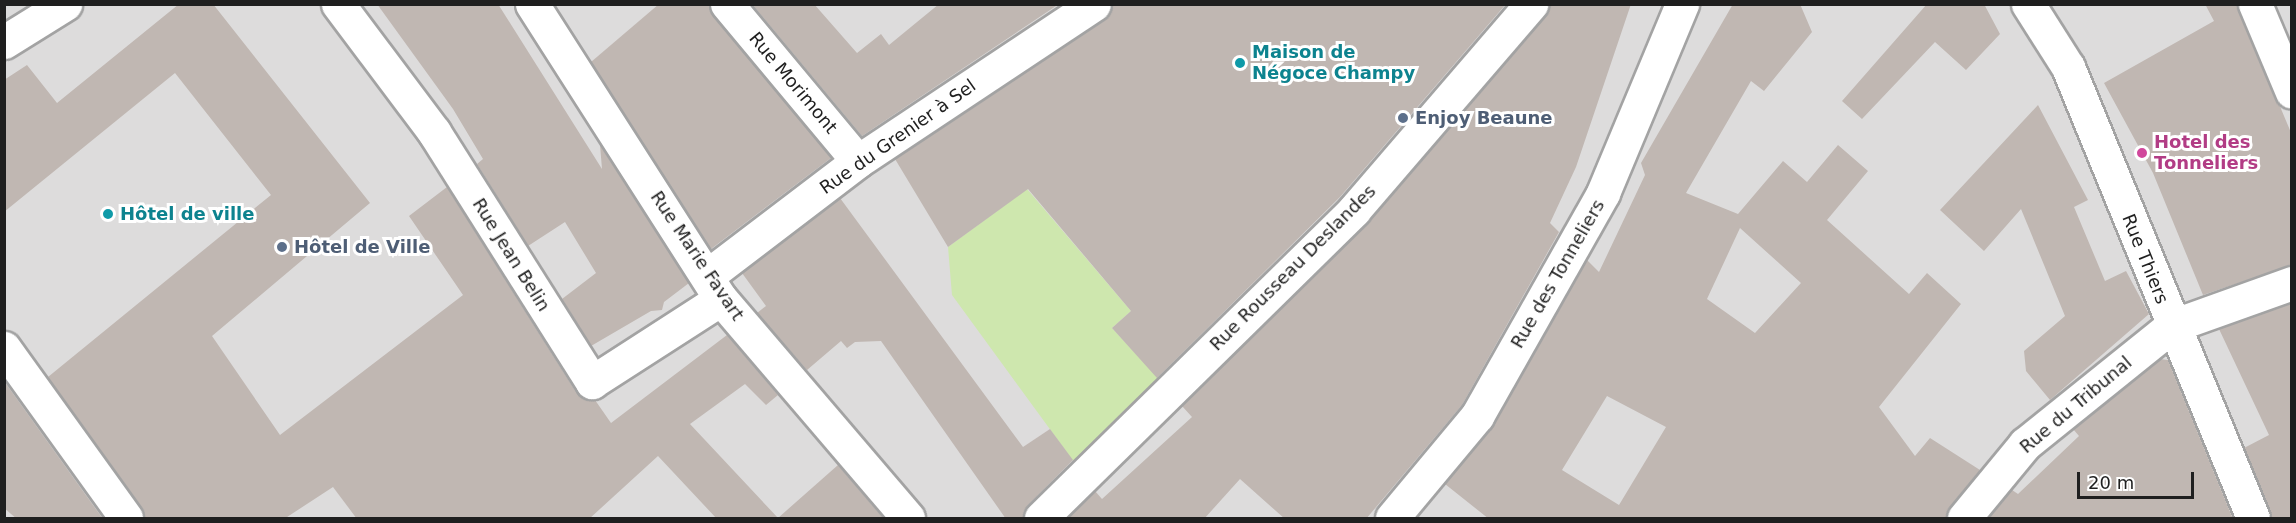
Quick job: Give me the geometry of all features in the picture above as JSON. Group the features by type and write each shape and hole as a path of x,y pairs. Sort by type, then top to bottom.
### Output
{"street":[{"path":"4,42 65,4"},
{"name":"Rue Jean Belin","path":"338,4 434,132 592,382 714,287"},
{"name":"Rue Marie Favart","path":"532,4 714,287 908,519"},
{"name":"Rue Morimont","path":"727,4 858,161"},
{"name":"Rue du Grenier à Sel","path":"714,287 858,161 1094,4"},
{"name":"Rue Rousseau Deslandes","path":"1041,519 1354,210 1531,4"},
{"name":"Rue des Tonneliers","path":"1392,519 1477,416 1604,193 1682,4"},
{"name":"Rue Thiers","path":"2028,4 2068,67 2172,326 2253,519"},
{"path":"2255,4 2292,92"},
{"name":"Rue du Tribunal","path":"1964,519 2025,444 2172,326 2292,284"},
{"path":"4,348 126,519"}],"shaded area":[{"path":"5,5 2291,5 2291,518 5,518"},
{"path":"1547,5 1560,5 1433,148 1247,341 1066,518 1051,518 1482,81"}],"green space":[{"path":"1027,189 1131,311 1112,328 1166,387 1079,469 952,295 948,247"}],"building":[{"path":"179,4 213,4 370,203 212,336 280,435 463,295 409,216 447,187 576,392 595,400 611,423 727,335 778,395 766,405 745,384 690,424 778,518 838,465 884,519 717,519 658,456 589,519 357,519 333,487 284,519 144,519 48,377 271,195 175,73 4,212 4,80 27,65 57,103"},
{"path":"377,4 498,4 602,169 600,145 689,283 664,302 662,310 651,311 591,346 562,299 596,273 565,222 528,246 477,164 483,159 453,109"},
{"path":"659,4 709,4 831,158 711,249 591,62"},
{"path":"752,4 814,4 857,53 881,34 889,45 939,4 1059,4 862,136"},
{"path":"1112,4 1506,4 1340,197 1157,378 1112,328 1131,311 1028,189 948,247 895,159 1104,20"},
{"path":"1549,4 1631,4 1576,167 1550,223 1559,232 1462,405 1366,519 1285,519 1240,479 1204,519 1067,519 1095,491 1102,499 1192,417 1182,406 1368,222 1545,16"},
{"path":"1733,4 1800,4 1812,32 1764,91 1751,81 1686,193 1738,214 1783,161 1807,182 1838,145 1868,171 1827,220 1909,294 1927,273 1961,304 1879,407 1915,456 1930,438 1980,470 1946,519 1489,519 1445,484 1493,425 1587,260 1599,272 1645,175 1641,163","holes":["1740,228 1801,283 1755,333 1707,299","1607,396 1666,427 1619,505 1562,470"]},
{"path":"1927,4 1984,4 2000,34 1966,70 1935,42 1862,119 1842,101"},
{"path":"2205,4 2237,4 2292,135 2292,265 2203,295 2153,173 2104,83 2214,21"},
{"path":"2038,105 2088,200 2074,207 2105,281 2126,271 2149,314 2050,400 2026,371 2024,351 2065,316 2021,209 1984,251 1940,210"},
{"path":"840,198 1023,447 1050,429 1073,460 1028,505 1023,519 1006,519 881,341 855,342 847,348 841,341 807,370 757,313 766,306 742,273"},
{"path":"2292,303 2292,519 2271,519 2244,448 2269,435 2219,329"},
{"path":"2160,359 2168,360 2233,519 1988,519 2012,490 2018,494 2079,436 2073,429"},
{"path":"4,381 103,519 17,519 4,508"}],"place":[{"name":"Maison de Négoce Champy","path":"1240,63"},
{"name":"Enjoy Beaune","path":"1403,118"},
{"name":"Hotel des Tonneliers","path":"2142,153"},
{"name":"Hôtel de ville","path":"108,214"},
{"name":"Hôtel de Ville","path":"282,247"}]}
